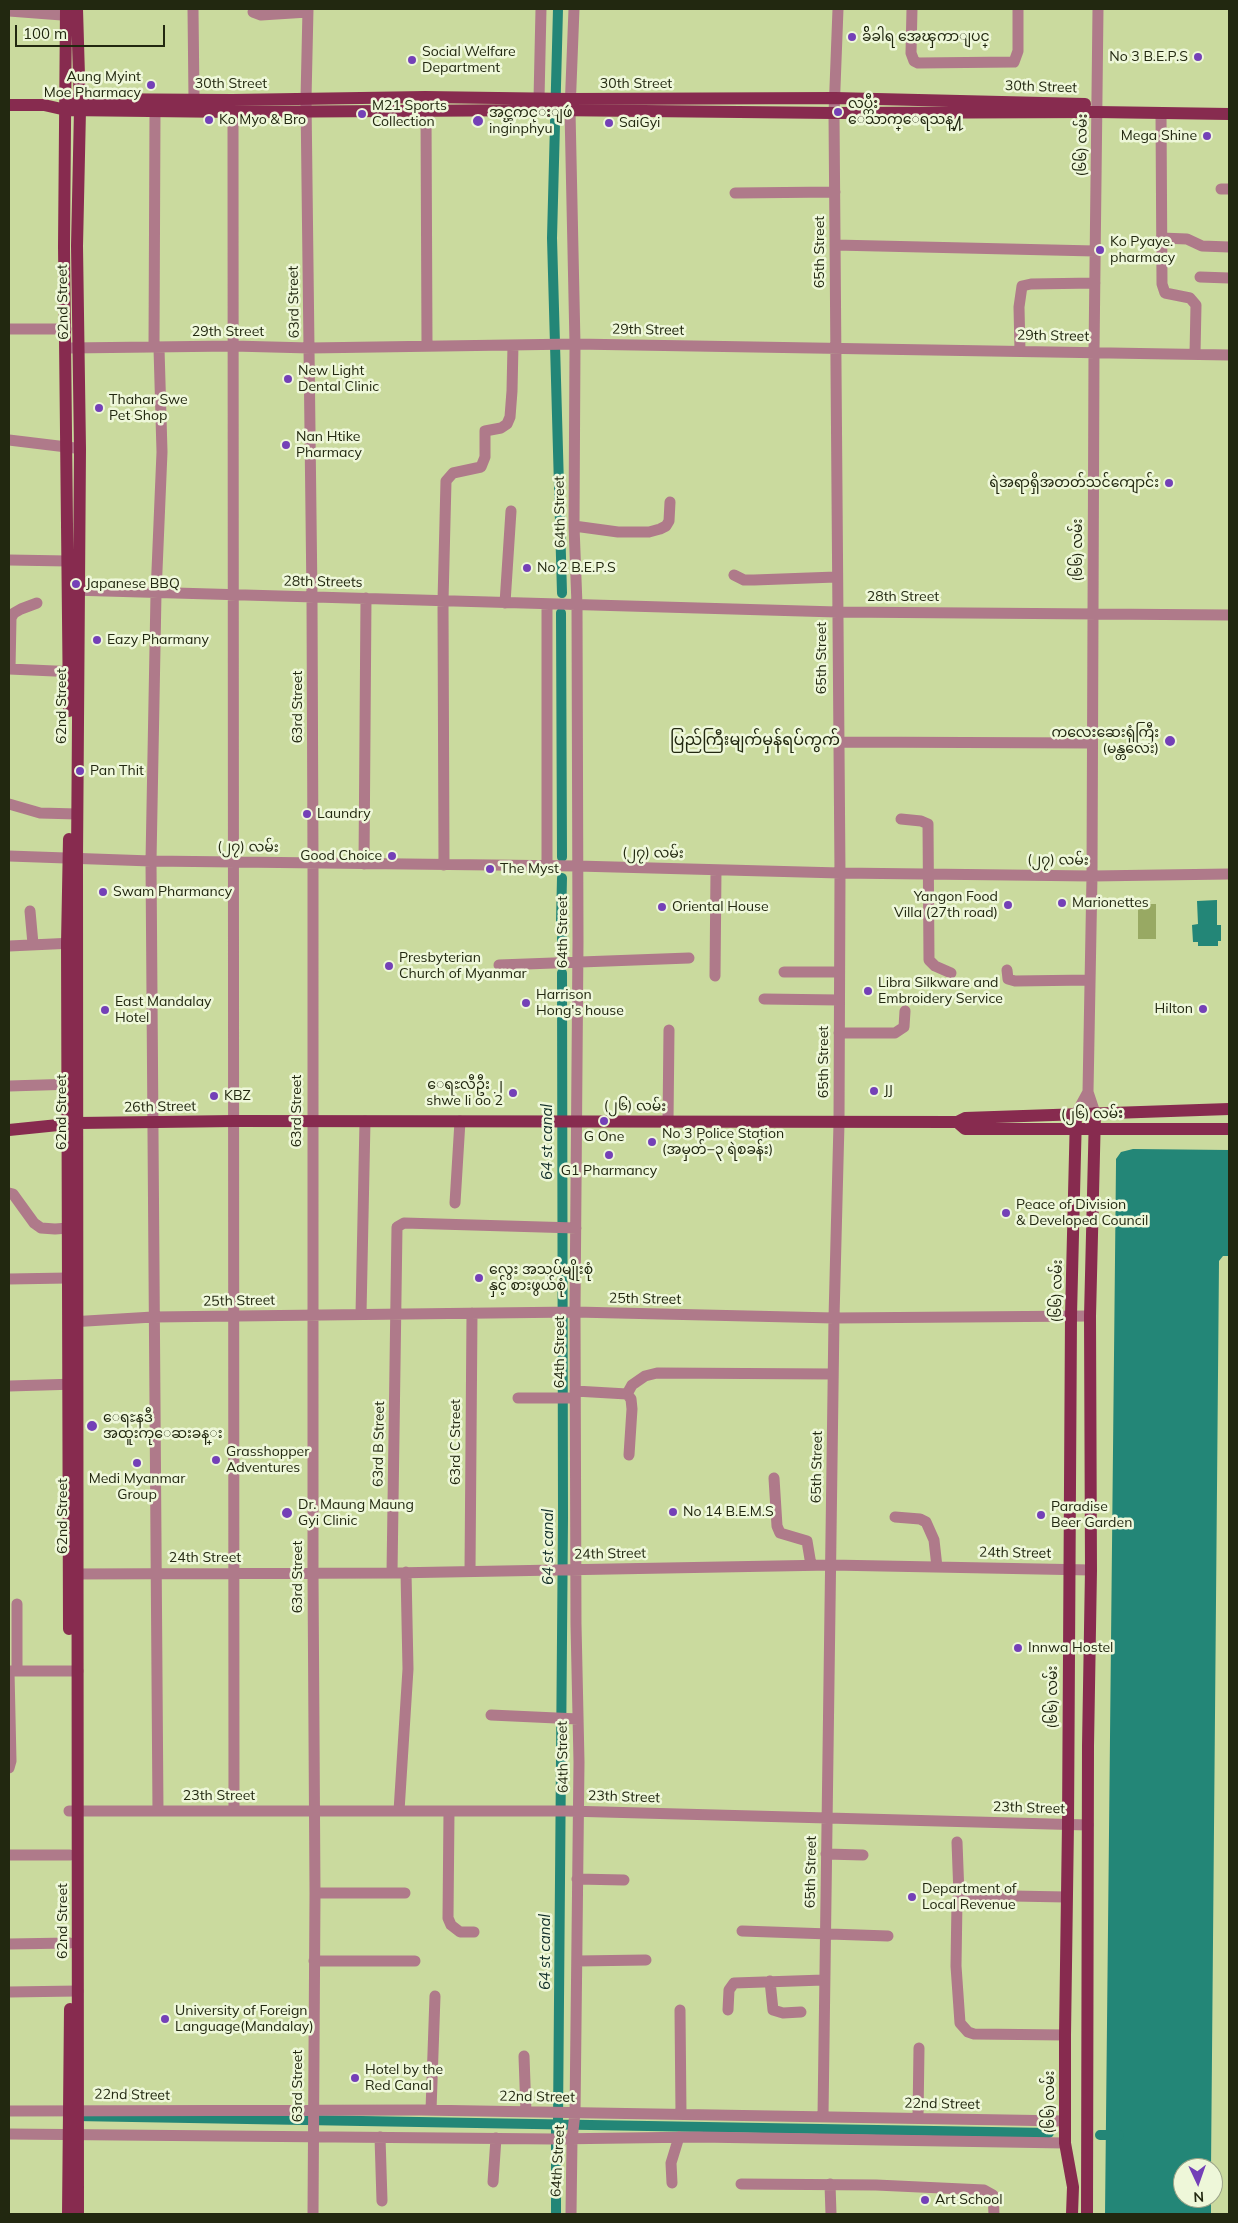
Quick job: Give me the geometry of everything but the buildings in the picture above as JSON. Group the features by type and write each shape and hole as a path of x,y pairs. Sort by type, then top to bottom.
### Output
{"main road":[{"name":"62nd Street","path":"71,13 77,246 73,348 66,447 68,562 74,590"},
{"name":"30th Street","path":"73,104 155,110 232,112 425,97 567,105 834,113 959,106"},
{"name":"30th Street","path":"567,105 835,98 959,106 1097,108 1229,106"},
{"name":"30th Street","path":"9,105 194,100 426,112 545,103"},
{"name":"62nd Street","path":"73,104 64,246 66,329 73,348 80,449 74,590 73,672 74,2133 78,2214"},
{"name":"30th Street","path":"1097,108 1161,113 1229,114"},
{"name":"(၂၆) လမ်း","path":"312,1121 957,1122 965,1118 1229,1109"},
{"name":"(၆၆) လမ်း","path":"1087,2214 1091,1570 1090,1316 1095,1113"},
{"name":"(၆၆) လမ်း","path":"1072,2214 1073,2187 1065,2143 1064,2035 1068,1824 1071,1316 1076,1114"},
{"name":"26th Street","path":"9,1130 73,1124 312,1121"},
{"name":"(၂၆) လမ်း","path":"957,1122 965,1129 1229,1129"},
{"name":"62nd Street","path":"73,1124 68,1278 73,1322"},
{"name":"62nd Street","path":"73,1811 70,1855 70,1943 74,1991"},
{"name":"62nd Street","path":"68,2214 74,2133"}],"street":[{"path":"192,9 194,100"},
{"path":"541,9 545,103"},
{"name":"64th Street","path":"571,2214 566,2137 573,2114 577,1879 568,1811 570,1396 567,1312 567,1121 578,963 568,866 562,605 574,526 575,344 567,105 574,9"},
{"name":"65th Street","path":"823,2116 833,1374 839,1123 840,873 834,245 834,113 838,9"},
{"path":"912,9 911,53 914,61 918,63 1014,62 1018,51 1018,9"},
{"name":"(၆၆) လမ်း","path":"1095,1113 1088,1092 1092,876 1091,743 1098,9"},
{"path":"253,12 267,15 308,10"},
{"name":"63rd Street","path":"308,10 306,105 310,348 313,864 315,1893 313,2214"},
{"path":"9,12 71,13"},
{"path":"155,110 157,348 162,452 156,594 152,861 153,1317 158,1811"},
{"path":"232,112 235,1317 234,1811"},
{"path":"426,112 427,345"},
{"path":"1161,113 1162,284 1165,293 1190,298 1196,305 1195,354"},
{"path":"735,193 835,192"},
{"path":"1161,238 1187,239 1202,246 1229,247"},
{"path":"834,245 1095,251"},
{"path":"1200,277 1229,278"},
{"path":"1020,350 1019,307 1022,286 1031,284 1095,282"},
{"path":"9,329 66,329"},
{"name":"29th Street","path":"73,348 233,346 310,348 575,344 1229,355"},
{"path":"444,865 446,481 453,473 481,467 485,457 485,430 501,428 507,424 510,417 512,392 513,345"},
{"path":"9,440 80,449"},
{"path":"574,526 618,532 649,532 666,526 669,521 670,502"},
{"path":"505,603 511,511"},
{"path":"9,560 68,562"},
{"path":"734,576 744,580 836,577"},
{"name":"28th Streets","path":"74,590 562,605"},
{"path":"364,864 366,598"},
{"path":"38,603 14,613 11,618 10,669 73,672"},
{"path":"546,866 562,605"},
{"name":"28th Street","path":"562,605 837,612 1229,615"},
{"path":"838,742 1091,743"},
{"path":"9,804 40,813 74,814"},
{"path":"901,819 928,824 929,960 931,964 951,973"},
{"name":"(၂၇) လမ်း","path":"9,856 152,861 568,866 840,873 1092,876 1229,874"},
{"path":"715,976 716,870"},
{"path":"30,911 33,944"},
{"path":"9,946 73,943"},
{"path":"499,965 689,958"},
{"path":"1007,970 1008,979 1015,982 1090,980"},
{"path":"784,972 839,972"},
{"path":"764,999 839,1000"},
{"path":"839,1033 895,1033 904,1027 905,1011"},
{"path":"668,1122 669,1030"},
{"path":"9,1086 73,1085"},
{"name":"(၆၆) လမ်း","path":"1076,1114 1088,1092"},
{"path":"361,1314 365,1121"},
{"path":"455,1203 460,1121"},
{"path":"9,1193 13,1194 34,1223 41,1228 69,1228"},
{"name":"63rd B Street","path":"392,1573 396,1230 398,1225 404,1223 567,1228"},
{"path":"9,1279 68,1278"},
{"name":"25th Street","path":"73,1322 153,1317 567,1312 834,1318 1090,1316"},
{"name":"63rd C Street","path":"470,1571 472,1313"},
{"path":"628,1394 632,1385 645,1376 657,1373 833,1374"},
{"path":"9,1386 73,1384"},
{"path":"518,1398 628,1394"},
{"path":"628,1394 632,1402 629,1454"},
{"path":"774,1478 777,1526 780,1533 807,1541 812,1565"},
{"path":"895,1517 920,1519 926,1522 934,1540 937,1567"},
{"name":"24th Street","path":"74,1574 392,1573 812,1565 1091,1570"},
{"path":"399,1811 408,1669 406,1572"},
{"path":"9,1768 11,1761 12,1671 17,1604"},
{"path":"12,1671 73,1671"},
{"path":"491,1715 569,1719"},
{"name":"23th Street","path":"73,1811 568,1811 1088,1825"},
{"path":"449,1811 448,1918 450,1925 460,1932 474,1932"},
{"path":"957,1842 956,1966 959,2017 963,2028 974,2034 1064,2035"},
{"path":"826,1854 863,1855"},
{"path":"9,1855 70,1855"},
{"path":"577,1879 624,1880"},
{"path":"315,1893 405,1893"},
{"path":"958,1895 1066,1897"},
{"path":"742,1931 888,1936"},
{"path":"9,1944 70,1943"},
{"path":"577,1961 646,1960"},
{"path":"314,1961 415,1961"},
{"path":"728,2010 727,1996 731,1985 738,1982 824,1980"},
{"path":"770,1981 773,2010 801,2012"},
{"path":"9,1992 74,1991"},
{"path":"431,2110 435,1996"},
{"path":"680,2010 680,2114"},
{"path":"918,2118 919,2048"},
{"path":"524,2056 526,2112"},
{"name":"22nd Street","path":"9,2110 313,2123 380,2137 679,2137 1065,2143"},
{"name":"22nd Street","path":"9,2134 313,2123 431,2110 573,2114 823,2116 1065,2121"},
{"path":"380,2137 382,2201"},
{"path":"672,2183 672,2163 679,2137"},
{"path":"493,2182 496,2138"},
{"path":"741,2184 830,2184 988,2191 994,2197 994,2214"},
{"path":"830,2184 831,2214"}],"green space":[{"path":"1138,904 1156,904 1156,939 1138,939"}],"water":[{"path":"1217,900 1217,925 1221,925 1221,941 1218,941 1218,946 1198,946 1198,942 1193,942 1192,925 1198,924 1197,901"},
{"path":"1133,1149 1229,1150 1229,1256 1223,1256 1219,1261 1211,2158 1173,2158 1173,2208 1211,2208 1211,2214 1105,2214 1116,1159 1121,1152"}],"waterway":[{"path":"558,9 552,238 562,593"},
{"path":"561,613 562,857"},
{"path":"561,922 562,878"},
{"path":"562,938 562,954"},
{"name":"64 st canal","path":"558,2121 563,1517 562,973"},
{"path":"75,2116 1049,2133"},
{"name":"64 st canal","path":"556,2129 556,2214"},
{"path":"1100,2135 1119,2135"}],"place":[{"name":"ခ်ိခါရ အေၾကာျပင္","path":"852,37"},
{"name":"No 3 B.E.P.S","path":"1198,57"},
{"name":"Social Welfare Department","path":"412,60"},
{"name":"Aung Myint Moe Pharmacy","path":"151,85"},
{"name":"လပ္ကီး ေသာက္ေရသန္႔","path":"838,112"},
{"name":"M21 Sports Collection","path":"362,114"},
{"name":"Ko Myo & Bro","path":"209,120"},
{"name":"အင္ၾကင္းျဖဴ inginphyu","path":"478,121"},
{"name":"SaiGyi","path":"609,123"},
{"name":"Mega Shine","path":"1207,136"},
{"name":"Ko Pyaye. pharmacy","path":"1100,250"},
{"name":"New Light Dental Clinic","path":"288,379"},
{"name":"Thahar Swe Pet Shop","path":"99,408"},
{"name":"Nan Htike Pharmacy","path":"286,445"},
{"name":"ရဲအရာရှိအတတ်သင်ကျောင်း","path":"1169,483"},
{"name":"No 2 B.E.P.S","path":"527,568"},
{"name":"Japanese BBQ","path":"76,584"},
{"name":"Eazy Pharmany","path":"97,640"},
{"name":"ကလေးဆေးရုံကြီး (မန္တလေး)","path":"1170,741"},
{"name":"Pan Thit","path":"80,771"},
{"name":"Laundry","path":"307,814"},
{"name":"Good Choice","path":"392,856"},
{"name":"The Myst","path":"490,869"},
{"name":"Swam Pharmancy","path":"103,892"},
{"name":"Marionettes","path":"1062,903"},
{"name":"Yangon Food Villa (27th road)","path":"1008,905"},
{"name":"Oriental House","path":"662,907"},
{"name":"Presbyterian Church of Myanmar","path":"389,966"},
{"name":"Libra Silkware and Embroidery Service","path":"868,991"},
{"name":"Harrison Hong's house","path":"526,1003"},
{"name":"Hilton","path":"1203,1009"},
{"name":"East Mandalay Hotel","path":"105,1010"},
{"name":"JJ","path":"874,1091"},
{"name":"ေရႊလီဦး ၂ shwe li oo 2","path":"513,1093"},
{"name":"KBZ","path":"214,1096"},
{"name":"G One","path":"604,1121"},
{"name":"No 3 Police Station (အမှတ်−၃ ရဲစခန်း)","path":"652,1142"},
{"name":"G1 Pharmancy","path":"609,1155"},
{"name":"Peace of Division & Developed Council","path":"1006,1213"},
{"name":"လွေး အသုပ်မျိုးစုံ နှင့် စားဖွယ်စုံ","path":"479,1278"},
{"name":"ေရႊနဒီ အထူးကုေဆးခန္း","path":"92,1426"},
{"name":"Grasshopper Adventures","path":"216,1460"},
{"name":"Medi Myanmar Group","path":"137,1463"},
{"name":"No 14 B.E.M.S","path":"673,1512"},
{"name":"Dr. Maung Maung Gyi Clinic","path":"287,1513"},
{"name":"Paradise Beer Garden","path":"1041,1515"},
{"name":"Innwa Hostel","path":"1018,1648"},
{"name":"Department of Local Revenue","path":"912,1897"},
{"name":"University of Foreign Language(Mandalay)","path":"165,2019"},
{"name":"Hotel by the Red Canal","path":"355,2078"},
{"name":"Art School","path":"925,2200"}],"district":[{"name":"ပြည်ကြီးမျက်မှန်ရပ်ကွက်","path":"755,740"}]}
